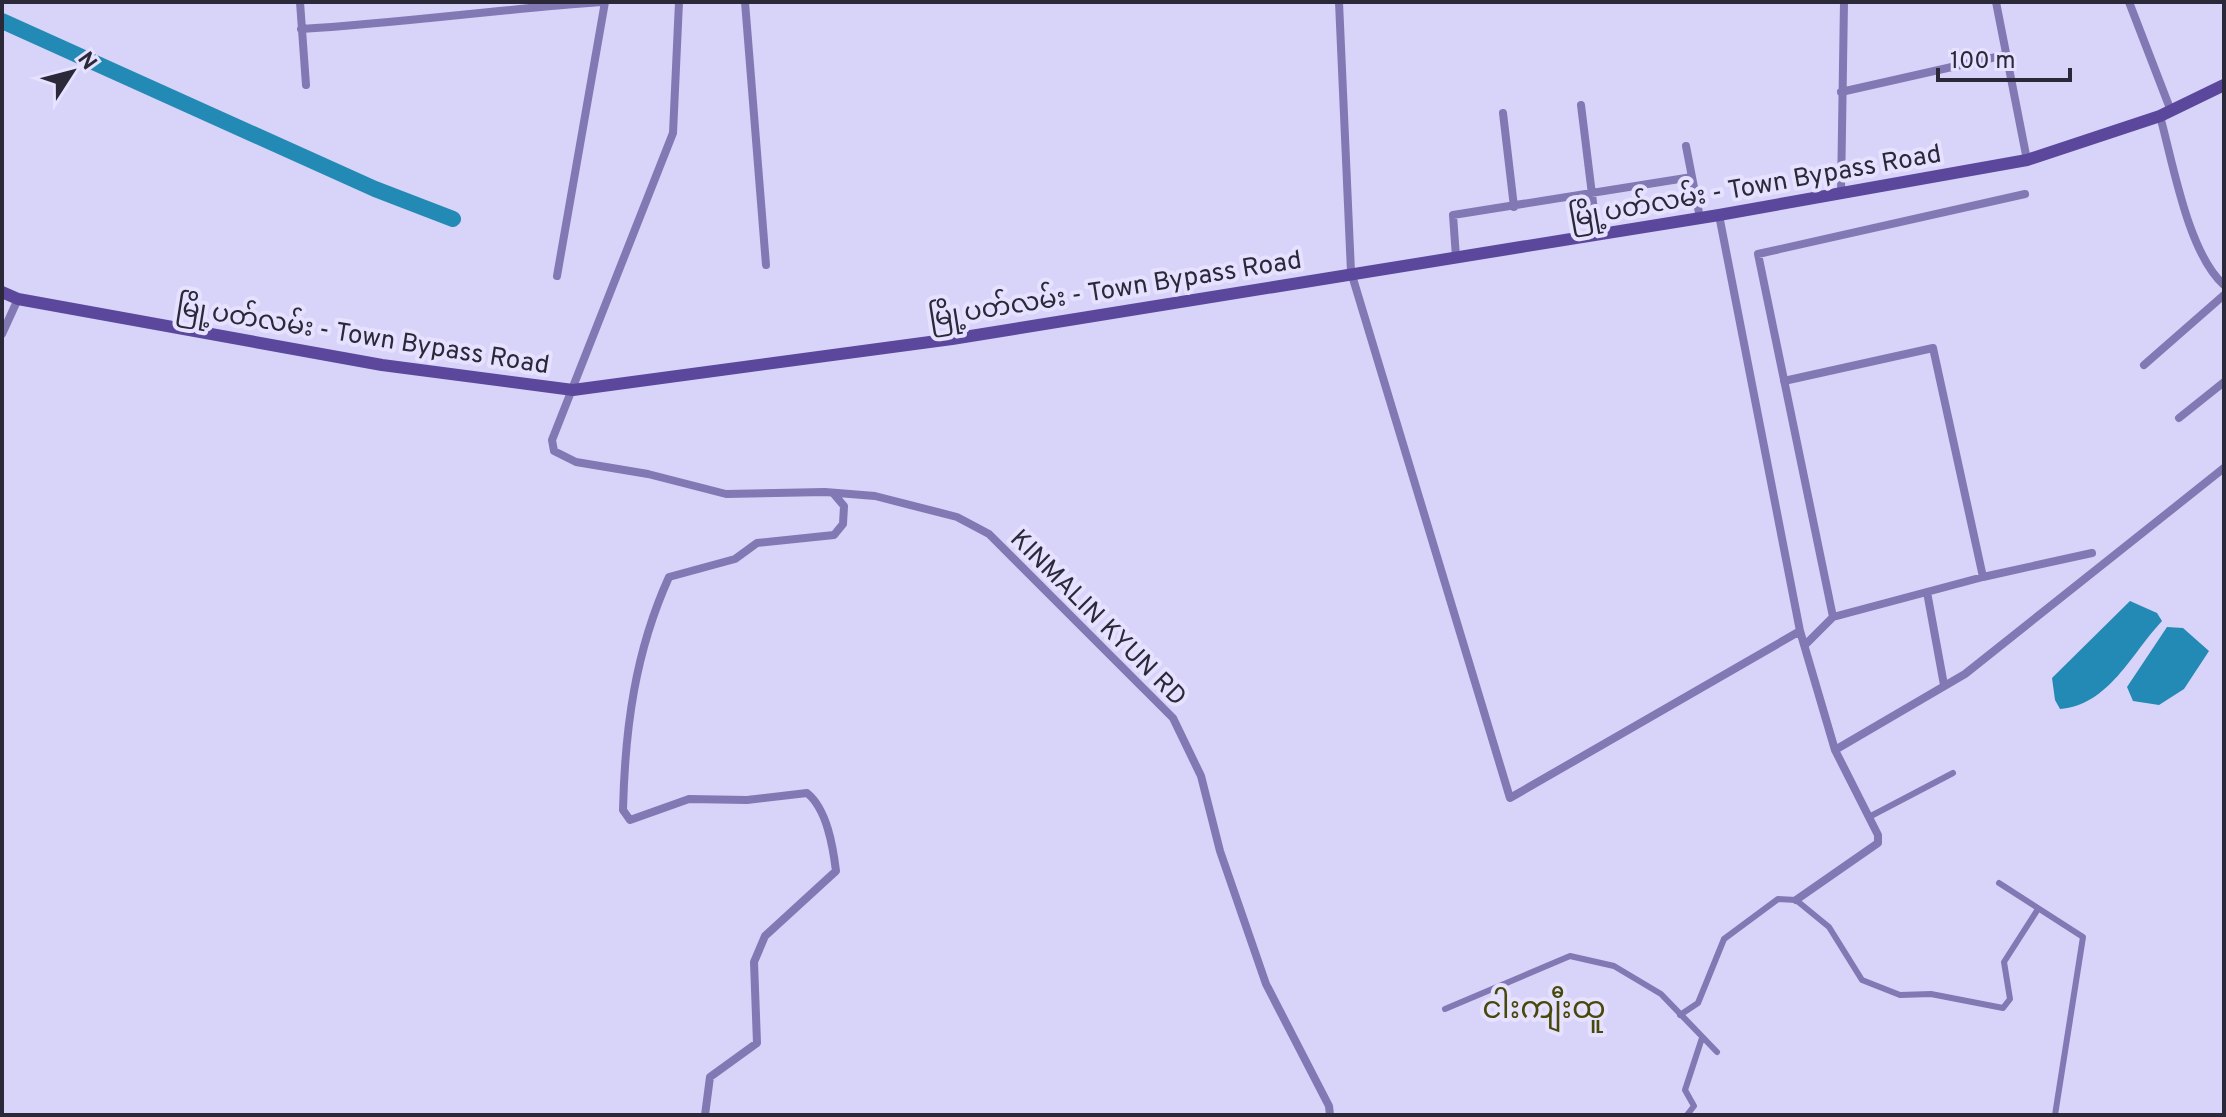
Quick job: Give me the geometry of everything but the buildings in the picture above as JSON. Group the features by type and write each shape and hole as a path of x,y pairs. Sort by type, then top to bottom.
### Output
{"main road":[{"name":"မြို့ပတ်လမ်း - Town Bypass Road","path":"2,292 18,299 382,365 573,390 952,339 1351,272 1719,215 2027,160 2165,114 2224,85"}],"street":[{"path":"300,2 306,85"},
{"path":"301,29 423,21 525,7 603,2 557,276"},
{"path":"573,390 673,133 679,2"},
{"path":"745,2 766,265"},
{"path":"1339,2 1351,272 1510,798 1800,631"},
{"path":"1841,193 1844,2"},
{"path":"1996,2 2027,160"},
{"path":"2129,2 2165,114 2196,238 2213,275 2224,285"},
{"path":"1841,92 2005,55"},
{"path":"1581,105 1597,235"},
{"path":"1503,113 1514,207"},
{"path":"1686,146 1700,218"},
{"path":"1456,257 1453,215 1692,177"},
{"path":"1833,617 1758,254 2025,194"},
{"path":"1719,215 1800,631 1835,750 1869,817 1878,843 1796,900"},
{"path":"2144,365 2224,295"},
{"path":"2,334 18,299"},
{"path":"1784,381 1933,348 1983,577"},
{"path":"2179,418 2224,382"},
{"name":"KINMALIN KYUN RD","path":"573,390 552,446 554,451 576,462 648,474 726,494 833,493 875,496 957,517 989,534 1173,718 1201,776 1220,851 1266,984 1329,1106 1330,1115"},
{"path":"1835,750 1977,665 2224,468"},
{"path":"705,1115 710,1077 757,1043 754,962 765,936 836,871 832,843 814,798 807,793 747,800 689,799 630,820 623,810 630,697 641,648 669,577 735,559 757,543 834,535 843,524 844,506 833,493"},
{"path":"1805,645 1833,617 1983,577 2092,553"},
{"path":"1927,592 1944,685"},
{"path":"1869,817 1953,773"},
{"path":"1999,883 2083,937 2055,1115"},
{"path":"1680,1015 1698,1003 1724,939 1778,899 1796,900 1829,927 1862,980 1900,995 1931,994 2003,1008 2010,999 2004,962 2038,909"},
{"path":"1445,1009 1570,956 1614,966 1661,994 1717,1052"},
{"path":"1687,1115 1694,1106 1685,1090 1702,1038"}],"water":[{"path":"2130,601 2157,613 2162,621 2106,688 2077,705 2060,709 2055,700 2052,678"},
{"path":"2167,627 2183,628 2209,651 2184,689 2159,705 2133,701 2127,687"}],"waterway":[{"path":"2,21 375,189 453,219"}],"district":[{"name":"ငါးကျီးထူ","path":"1544,1008"}]}
